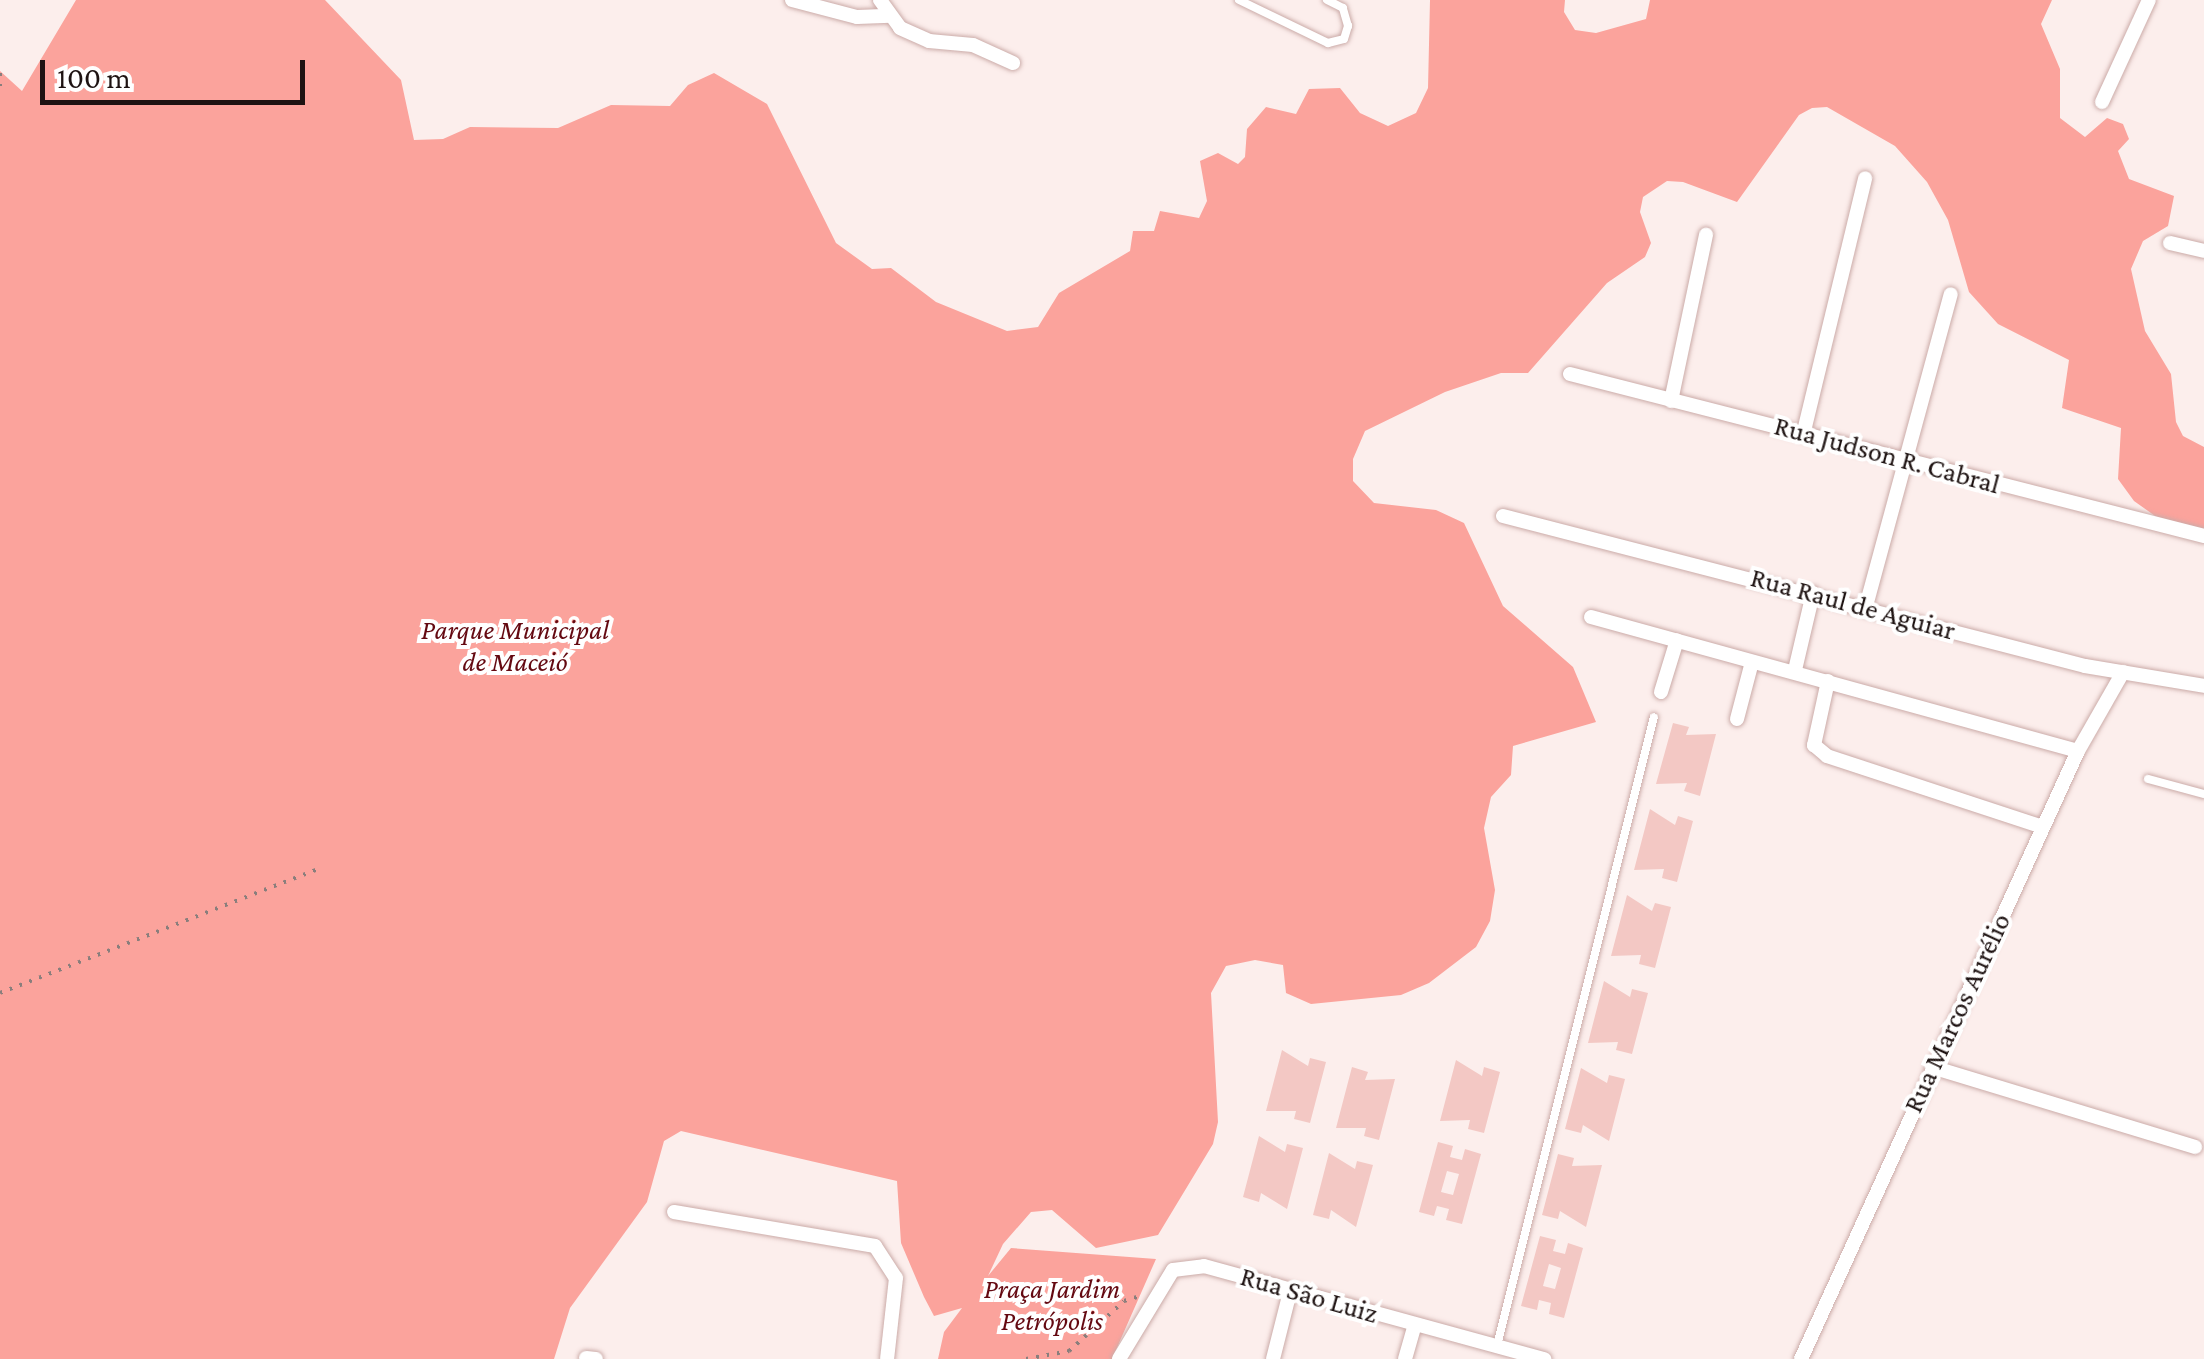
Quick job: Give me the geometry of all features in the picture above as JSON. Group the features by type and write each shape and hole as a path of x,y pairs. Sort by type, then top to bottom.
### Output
{"street":[{"path":"792,0 857,17 890,16"},
{"path":"880,0 890,16 928,41 973,45 1014,63"},
{"path":"2102,102 2149,0"},
{"path":"1804,431 1866,178"},
{"path":"1671,401 1706,234"},
{"path":"2170,243 2204,251"},
{"path":"1866,606 1902,460 1951,294"},
{"name":"Rua Judson R. Cabral","path":"1570,374 2204,536"},
{"name":"Rua Raul de Aguiar","path":"1503,516 2123,672 2204,686"},
{"path":"1795,670 1813,593"},
{"path":"1591,617 1752,662 1795,670 2078,751"},
{"path":"1661,692 1678,640"},
{"path":"1737,719 1752,662"},
{"name":"Rua Marcos Aurélio","path":"1800,1359 2078,751 2123,672"},
{"path":"1828,681 1814,745 1827,756 2043,827"},
{"path":"1932,1068 2195,1147"},
{"path":"674,1212 875,1246 896,1278 887,1359"},
{"name":"Rua São Luiz","path":"1154,1292 1173,1270 1204,1266 1542,1359"},
{"path":"1119,1359 1154,1292"},
{"path":"1273,1359 1290,1292"},
{"path":"1406,1359 1415,1324"}],"lane":[{"path":"1239,0 1328,43 1344,40 1348,26 1343,8 1328,0"},
{"path":"1497,1346 1654,717"},
{"path":"2148,779 2204,794"}],"path":[{"path":"0,73 0,91"},
{"path":"0,993 320,868"},
{"path":"1026,1359 1069,1351 1124,1302 1154,1292"}],"green space":[{"name":"Parque Municipal de Maceió","path":"76,0 325,0 401,80 414,140 443,139 470,127 558,128 611,105 670,106 688,85 714,73 767,104 836,243 872,269 891,268 936,302 1007,331 1038,327 1059,293 1130,251 1133,231 1154,231 1160,211 1199,218 1207,201 1200,161 1218,153 1238,164 1245,157 1247,129 1266,107 1296,114 1309,89 1340,88 1360,113 1388,126 1416,113 1428,88 1430,0 1565,0 1564,12 1575,30 1596,33 1646,19 1650,0 2052,0 2041,24 2060,69 2060,118 2085,137 2107,118 2123,124 2129,139 2118,151 2129,179 2174,196 2168,226 2143,241 2131,269 2145,331 2171,374 2176,422 2183,436 2204,447 2204,531 2158,518 2134,501 2118,479 2121,428 2062,408 2069,360 1998,324 1969,292 1948,220 1927,182 1895,146 1827,107 1812,108 1799,115 1737,202 1683,182 1667,181 1643,197 1640,212 1651,243 1645,257 1607,283 1528,373 1501,373 1445,392 1365,431 1353,459 1353,481 1374,503 1436,510 1464,523 1503,606 1573,667 1596,722 1513,746 1511,775 1491,797 1484,828 1495,890 1490,921 1476,947 1429,983 1401,995 1311,1004 1286,993 1283,965 1255,960 1226,966 1211,993 1218,1122 1213,1144 1158,1235 1096,1248 1052,1210 1031,1212 1003,1244 988,1276 1011,1248 1156,1259 1112,1359 938,1359 944,1332 962,1308 934,1316 924,1297 901,1243 897,1181 681,1131 664,1141 647,1202 570,1308 554,1359 0,1359 0,71 22,91"}],"building":[{"path":"1673,723 1689,727 1686,735 1716,734 1700,796 1684,791 1687,783 1656,784"},
{"path":"1650,809 1675,825 1678,816 1693,821 1677,882 1662,878 1664,869 1634,870"},
{"path":"1627,895 1652,911 1655,903 1671,907 1655,968 1639,964 1641,955 1611,956"},
{"path":"1604,981 1630,997 1632,989 1648,993 1632,1054 1616,1050 1618,1042 1588,1043"},
{"path":"1282,1050 1308,1066 1310,1058 1326,1062 1310,1123 1294,1119 1296,1111 1266,1111"},
{"path":"1456,1060 1482,1076 1484,1067 1500,1072 1484,1133 1468,1129 1470,1120 1440,1121"},
{"path":"1352,1067 1368,1072 1365,1080 1395,1079 1379,1140 1364,1136 1366,1128 1336,1128"},
{"path":"1581,1068 1607,1083 1609,1075 1625,1079 1609,1141 1583,1125 1581,1133 1565,1129"},
{"path":"1259,1136 1285,1152 1287,1144 1303,1148 1287,1209 1261,1193 1259,1202 1243,1197"},
{"path":"1438,1142 1453,1146 1450,1157 1462,1160 1465,1149 1481,1154 1462,1224 1446,1220 1449,1209 1437,1206 1434,1216 1419,1212","holes":["1447,1171 1459,1174 1453,1195 1441,1192"]},
{"path":"1329,1153 1355,1169 1357,1161 1373,1165 1356,1227 1331,1210 1329,1219 1313,1215"},
{"path":"1558,1154 1574,1158 1572,1166 1602,1165 1586,1227 1560,1211 1558,1219 1542,1215"},
{"path":"1540,1236 1556,1240 1553,1251 1565,1254 1568,1243 1583,1248 1564,1318 1549,1314 1551,1303 1539,1300 1537,1310 1521,1306","holes":["1549,1264 1561,1268 1555,1289 1543,1286"]}],"park label":[{"name":"Praça Jardim Petrópolis","path":"1052,1305"}]}
